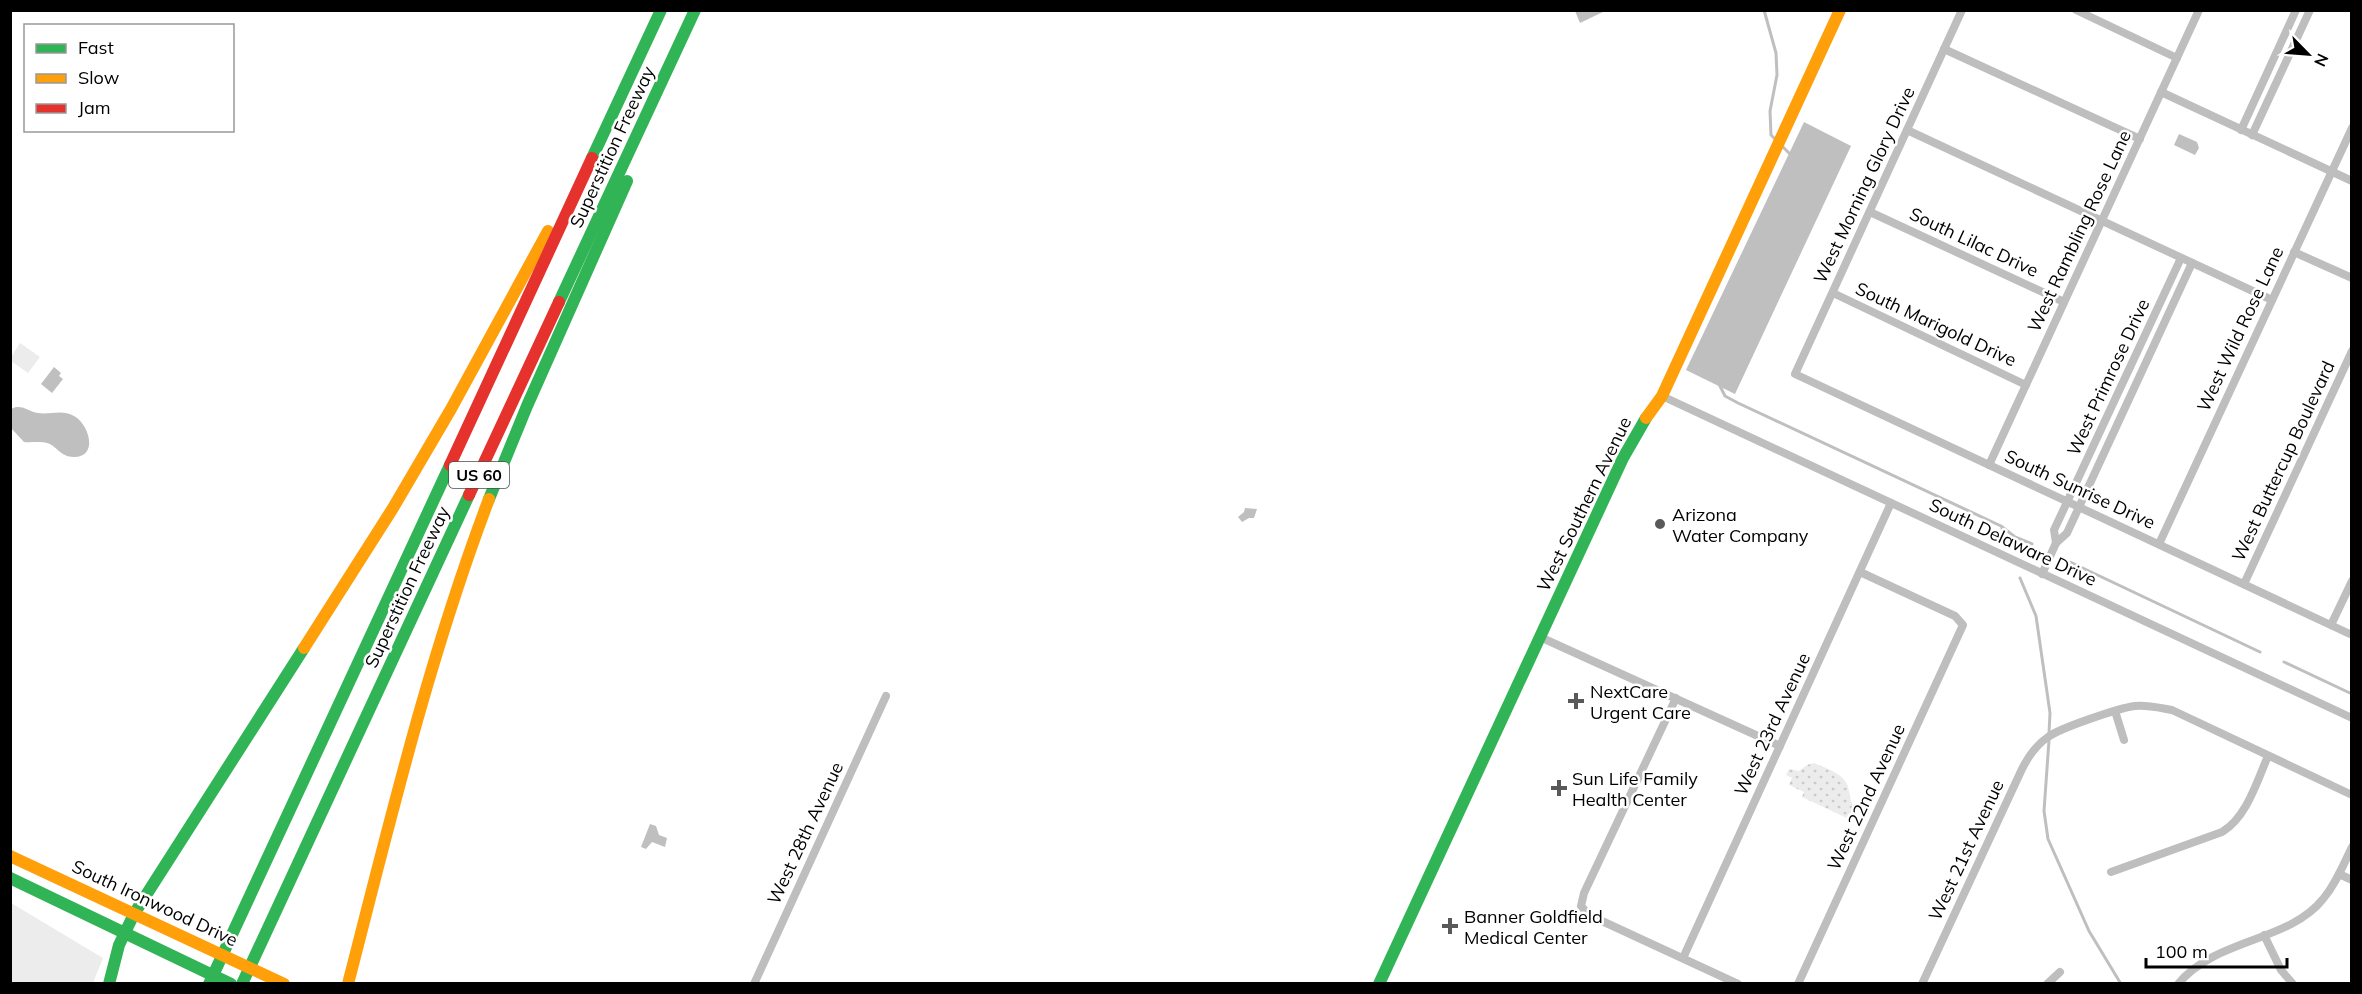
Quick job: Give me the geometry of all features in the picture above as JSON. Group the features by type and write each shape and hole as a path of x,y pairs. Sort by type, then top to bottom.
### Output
{"main road":[{"name":"Superstition Freeway","path":"209,984 661,10"},
{"name":"Superstition Freeway","path":"242,984 695,10"},
{"name":"West Southern Avenue","path":"1379,984 1623,458 1643,422 1662,396 1840,10"},
{"path":"348,984 418,714 472,543 508,452 630,173 673,57"},
{"path":"109,984 119,945 134,914 393,508 598,146"},
{"name":"South Ironwood Drive","path":"10,856 284,984"},
{"path":"10,878 231,984"}],"street":[{"name":"West Morning Glory Drive","path":"1795,374 1962,10"},
{"path":"2076,10 2177,58"},
{"name":"West Rambling Rose Lane","path":"1989,465 2199,10"},
{"path":"2241,130 2296,10"},
{"path":"2252,135 2310,10"},
{"path":"2287,31 2298,36"},
{"path":"1944,49 2140,139"},
{"path":"2162,92 2352,181"},
{"name":"West Wild Rose Lane","path":"2158,544 2352,128"},
{"path":"1907,130 2272,300"},
{"name":"South Lilac Drive","path":"1870,212 2064,302"},
{"path":"2294,252 2352,278"},
{"name":"West Primrose Drive","path":"2056,543 2054,530 2181,258"},
{"name":"West Primrose Drive","path":"2042,574 2056,543 2067,533 2192,263"},
{"name":"South Marigold Drive","path":"1833,293 2026,385"},
{"name":"West Buttercup Boulevard","path":"2244,584 2352,351"},
{"name":"South Sunrise Drive","path":"1795,374 2352,635"},
{"name":"South Delaware Drive","path":"1662,396 2352,718"},
{"name":"West 23rd Avenue","path":"1683,958 1892,503"},
{"name":"West 22nd Avenue","path":"1798,984 1963,625 1955,616 1860,572"},
{"path":"2331,625 2352,581"},
{"path":"1540,637 1780,746"},
{"name":"West 28th Avenue","path":"754,984 886,696"},
{"path":"1676,698 1584,893 1581,906 1589,915 1738,984"},
{"path":"2124,740 2115,711 2135,706 2153,706 2172,710 2352,795"},
{"name":"West 21st Avenue","path":"1922,984 2022,770 2038,745 2049,736 2115,711"},
{"path":"2110,872 2223,832 2240,816 2268,756"},
{"path":"2178,984 2188,971 2217,953 2300,920 2323,900 2352,847"},
{"path":"2339,874 2352,880"},
{"path":"2264,935 2282,969 2294,984"},
{"path":"2047,984 2061,972"}],"shaded area":[{"path":"1575,10 1605,11 1580,23"},
{"path":"1804,122 1851,146 1735,394 1686,370"},
{"path":"2179,134 2197,142 2199,148 2195,155 2174,145"},
{"path":"20,343 40,357 28,373 11,361"},
{"path":"54,367 61,373 59,376 63,379 52,393 41,384"},
{"path":"16,407 38,413 65,413 74,416 87,432 89,446 87,452 82,456 74,457 62,453 47,443 24,442 11,428 11,409"},
{"path":"1245,508 1257,509 1254,518 1242,522 1238,517"},
{"path":"1814,763 1833,771 1845,780 1856,812 1854,819 1849,819 1802,797 1804,792 1789,785 1792,778 1786,775 1789,769 1799,771"},
{"path":"650,824 656,826 659,835 667,838 665,847 652,842 646,849 641,847"},
{"path":"11,903 103,958 93,983 11,983"}],"waterway":[{"path":"1764,10 1776,53 1777,75 1770,111 1771,135 1775,139"},
{"path":"1782,146 1792,156"},
{"path":"1718,382 1725,396 1738,403 2001,526 2015,537 2032,544"},
{"path":"2002,528 2006,542"},
{"path":"2070,562 2260,652"},
{"path":"2020,578 2036,616 2050,713 2049,733"},
{"path":"2284,662 2352,694"},
{"path":"2049,740 2044,811 2048,839 2089,931 2121,984"}],"traffic: fast":[{"path":"592,158 661,10"},
{"path":"559,302 695,10"},
{"path":"489,499 527,406 627,181"},
{"path":"1379,984 1623,458 1646,418"},
{"path":"209,984 450,465"},
{"path":"242,984 469,495"},
{"path":"109,984 119,945 134,914 304,648"},
{"path":"10,878 231,984"}],"traffic: slow":[{"path":"1646,418 1662,396 1840,10"},
{"path":"304,648 393,508 451,409 548,231"},
{"path":"348,984 429,679 467,559 489,499"},
{"path":"10,856 284,984"}],"traffic: jam":[{"path":"450,465 592,158"},
{"path":"469,495 559,302"}],"place":[{"name":"Arizona Water Company","path":"1660,524"},
{"name":"NextCare Urgent Care","path":"1576,701"},
{"name":"Sun Life Family Health Center","path":"1559,788"},
{"name":"Banner Goldfield Medical Center","path":"1450,926"}]}
